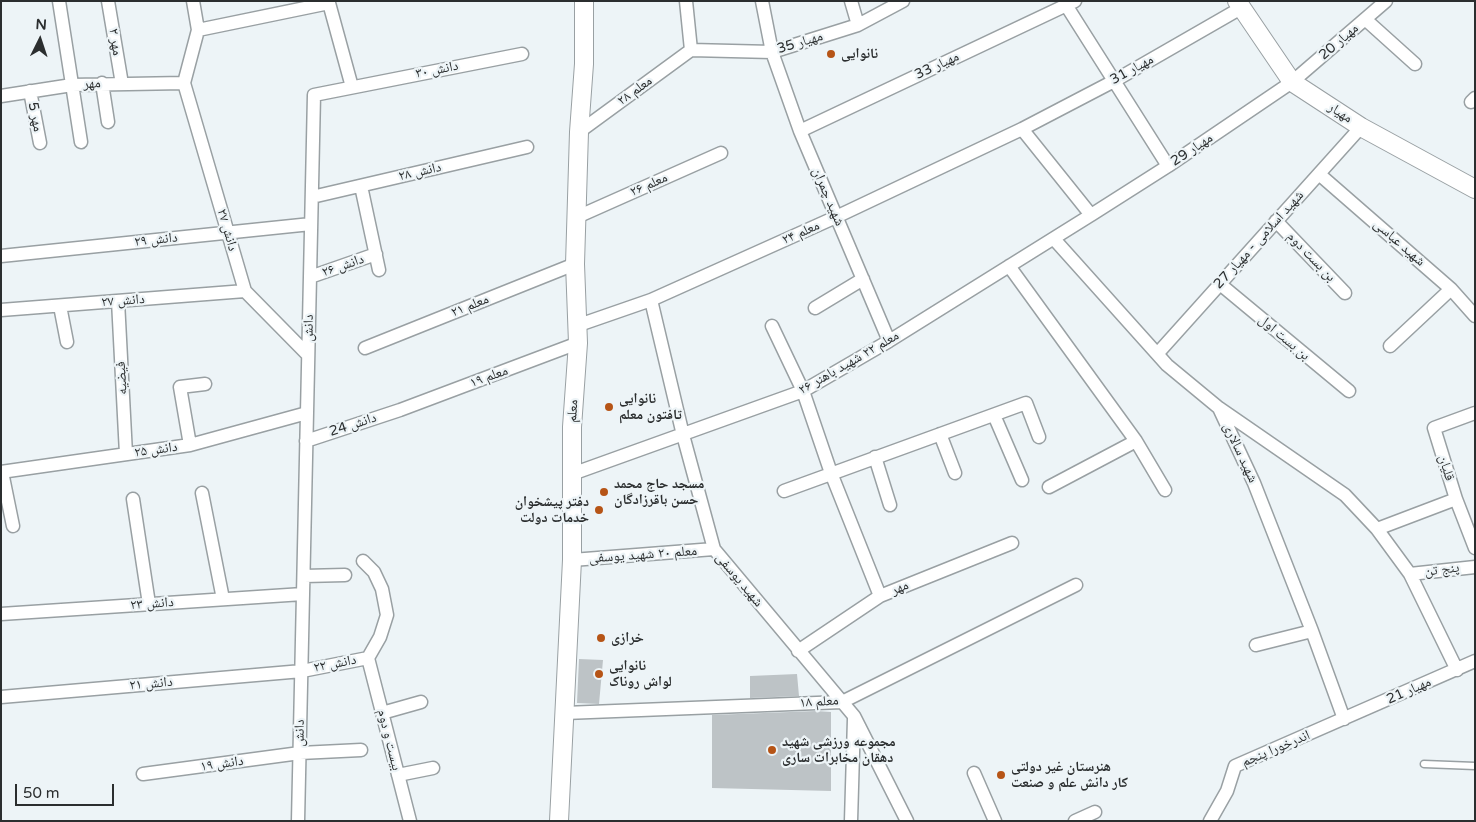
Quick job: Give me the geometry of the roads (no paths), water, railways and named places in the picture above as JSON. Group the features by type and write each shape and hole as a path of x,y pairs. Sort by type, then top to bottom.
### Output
{"main road":[{"name":"معلم","path":"559,821 572,560 572,427 577,335 575,264 579,132 584,64 584,1"},
{"name":"مهیار","path":"1239,5 1292,82 1361,127 1475,189"}],"street":[{"path":"59,1 81,142"},
{"name":"مهر ۲","path":"108,1 122,84"},
{"path":"184,83 198,30 193,1"},
{"path":"686,1 691,50"},
{"name":"شهید چمران","path":"762,1 772,52 800,131 889,341"},
{"path":"851,1 858,25"},
{"name":"مهیار 35","path":"691,50 772,52 858,25 903,1"},
{"name":"مهیار 20","path":"1292,82 1386,1"},
{"path":"198,30 334,2 352,87"},
{"path":"1071,3 1114,81 1168,166"},
{"name":"مهیار 33","path":"800,131 1071,3"},
{"name":"مهیار 31","path":"1022,129 1114,81 1239,5"},
{"path":"1365,19 1415,64"},
{"name":"معلم ۲۸","path":"579,132 691,50"},
{"name":"دانش ۳۰","path":"352,87 522,54"},
{"name":"مهیار 29","path":"1054,239 1168,166 1292,82"},
{"path":"102,83 108,122"},
{"name":"مهر","path":"1,96 72,85 184,83"},
{"name":"دانش ۲۷","path":"184,83 244,291 308,355"},
{"name":"دانش","path":"298,821 314,95 352,87"},
{"name":"مهر 5","path":"30,91 40,143"},
{"name":"شهید اسلامی - مهیار 27","path":"1158,353 1361,127"},
{"path":"1022,129 1091,216"},
{"name":"معلم ۲۴","path":"577,335 836,217 1022,129"},
{"name":"دانش ۲۸","path":"312,197 527,147"},
{"name":"معلم ۲۶","path":"577,217 721,153"},
{"name":"شهید عباسی","path":"1319,174 1451,288 1475,316"},
{"path":"361,186 379,270"},
{"name":"بن بست دوم","path":"1276,221 1345,293"},
{"name":"دانش ٢٩","path":"1,256 311,224"},
{"name":"معلم ۲۲ شهید باهنر ۲۶","path":"572,474 803,391 889,341 1054,239"},
{"name":"شهید سالاری","path":"1054,239 1158,353 1166,365 1219,408 1254,483 1312,631 1344,720"},
{"name":"دانش ۲۶","path":"310,277 376,254"},
{"name":"معلم ۲۱","path":"365,348 575,264"},
{"path":"1009,266 1136,441 1165,490"},
{"path":"815,308 863,279"},
{"name":"بن بست اول","path":"1220,284 1349,391"},
{"path":"1390,346 1451,288"},
{"name":"دانش ٢٧","path":"1,310 244,291"},
{"name":"شهید یوسفی","path":"651,300 683,435 714,549 854,716 907,821"},
{"name":"فیضیه","path":"118,301 126,454"},
{"path":"60,306 67,342"},
{"path":"772,326 803,391 831,473 880,596"},
{"name":"معلم ۱۹","path":"400,410 577,335"},
{"path":"190,445 180,388 205,384"},
{"path":"784,491 1026,403 1039,437"},
{"path":"1219,408 1345,495 1377,529 1410,574 1457,670"},
{"name":"دانش 24","path":"306,441 400,410"},
{"name":"قلیان","path":"1475,412 1434,428 1456,499 1475,548"},
{"name":"دانش ۲۵","path":"1,472 190,445 307,413"},
{"path":"994,415 1022,480"},
{"path":"940,434 955,473"},
{"path":"1049,488 1136,441"},
{"path":"875,457 890,505"},
{"path":"1,472 13,526"},
{"path":"202,493 223,599"},
{"path":"133,499 149,604"},
{"path":"1377,529 1456,499"},
{"name":"مهر","path":"798,650 880,596 1012,543"},
{"name":"معلم ۲۰ شهید یوسفی","path":"572,560 714,549"},
{"path":"363,561 374,572 382,589 387,615 380,637 368,658"},
{"name":"پنج تن","path":"1410,574 1475,567"},
{"path":"304,576 345,575"},
{"name":"معلم ۱۸","path":"565,713 842,702 1076,585"},
{"name":"دانش ٢٣","path":"1,614 303,594"},
{"path":"1256,645 1312,631"},
{"name":"دانش ۲۲","path":"302,671 368,658"},
{"name":"بیست و دوم","path":"368,658 410,821"},
{"name":"مهیار 21","path":"1344,720 1475,661"},
{"name":"دانش ٢١","path":"1,697 302,671"},
{"path":"382,713 421,702"},
{"path":"851,821 854,716"},
{"name":"اندرخورا پنجم","path":"1210,821 1226,791 1235,766 1344,720"},
{"name":"دانش ١٩","path":"144,774 300,753 361,750"},
{"path":"398,775 433,768"},
{"path":"974,773 996,821"},
{"path":"1075,821 1095,812"}],"lane":[{"path":"1424,764 1475,766"}],"place":[{"name":"نانوایی","path":"831,54"},
{"name":"نانوایی تافتون معلم","path":"609,407"},
{"name":"مسجد حاج محمد حسن باقرزادگان","path":"604,492"},
{"name":"دفتر پیشخوان خدمات دولت","path":"599,510"},
{"name":"خرازی","path":"601,638"},
{"name":"نانوایی لواش روناک","path":"599,674"},
{"name":"مجموعه ورزشی شهید دهقان مخابرات ساری","path":"772,750"},
{"name":"هنرستان غیر دولتی کار دانش علم و صنعت","path":"1001,775"}]}
